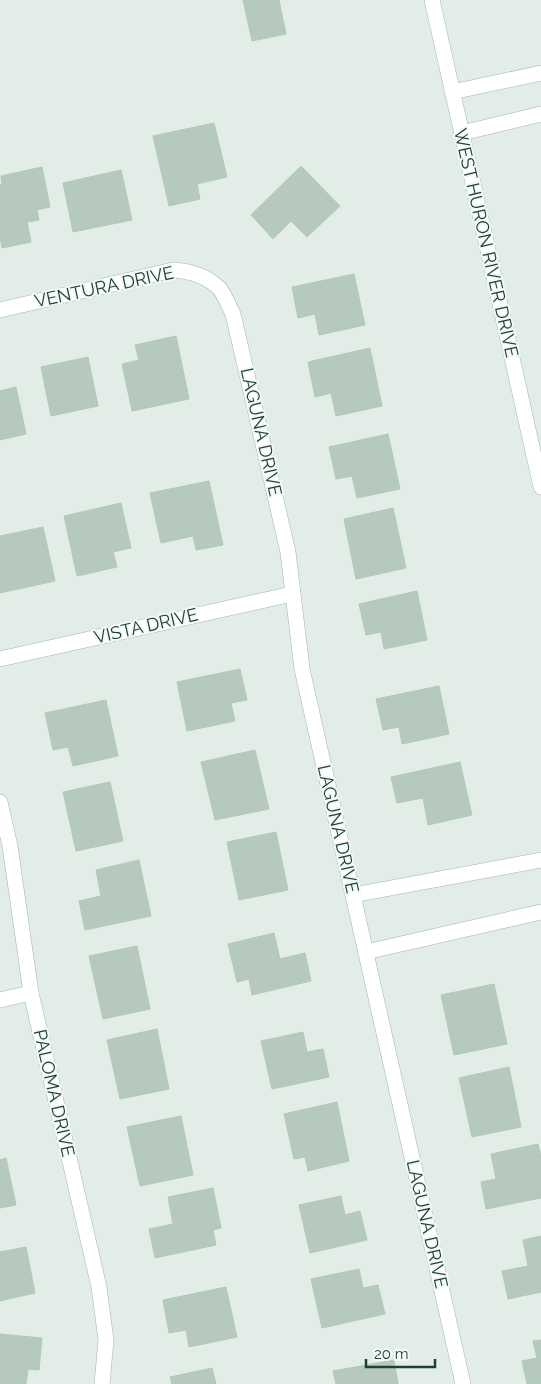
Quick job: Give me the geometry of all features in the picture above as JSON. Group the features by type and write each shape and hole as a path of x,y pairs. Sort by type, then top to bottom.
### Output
{"street":[{"name":"WEST HURON RIVER DRIVE","path":"432,0 541,486"},
{"path":"452,92 541,73"},
{"path":"462,133 541,114"},
{"name":"VENTURA DRIVE","path":"0,310 173,270 191,271 207,280"},
{"name":"LAGUNA DRIVE","path":"207,280 220,290 233,314 288,552 302,669 463,1384"},
{"name":"VISTA DRIVE","path":"0,659 292,594"},
{"name":"PALOMA DRIVE","path":"0,802 10,846 30,993 99,1287 106,1340 102,1384"},
{"path":"353,895 541,860"},
{"path":"366,952 541,912"},
{"path":"0,1000 30,993"}],"building":[{"path":"243,0 279,0 286,34 252,41"},
{"path":"214,123 227,177 197,184 200,199 169,206 153,136"},
{"path":"301,166 340,206 307,237 291,221 273,239 251,215"},
{"path":"42,167 50,207 37,210 39,220 27,222 31,242 2,248 0,237 1,176"},
{"path":"121,170 132,220 73,232 63,183"},
{"path":"354,274 365,325 319,335 315,314 298,318 292,287"},
{"path":"176,336 189,399 132,411 122,364 139,360 135,345"},
{"path":"370,348 382,406 336,416 331,393 315,397 308,362"},
{"path":"88,357 98,406 51,416 41,367"},
{"path":"16,387 26,434 0,440 0,391"},
{"path":"388,434 400,489 357,498 352,476 336,479 329,447"},
{"path":"209,481 223,545 196,550 193,536 161,543 150,493"},
{"path":"121,503 131,548 113,552 117,567 77,576 64,516"},
{"path":"393,508 406,568 356,579 344,519"},
{"path":"43,527 55,581 0,593 0,536"},
{"path":"417,591 427,640 384,649 381,632 366,635 359,604"},
{"path":"240,669 247,700 231,703 235,721 187,731 177,682"},
{"path":"439,686 449,734 402,744 399,727 383,730 376,699"},
{"path":"106,700 118,756 73,766 68,747 53,750 45,713"},
{"path":"255,750 269,809 215,820 201,762"},
{"path":"460,762 472,815 428,825 423,798 397,803 391,777"},
{"path":"110,782 123,841 76,851 63,792"},
{"path":"276,832 288,890 239,900 227,842"},
{"path":"139,860 151,916 85,930 79,901 101,896 96,870"},
{"path":"274,933 280,959 305,953 311,981 252,995 249,979 237,982 228,944"},
{"path":"137,946 150,1009 103,1019 89,956"},
{"path":"494,984 507,1044 454,1055 441,995"},
{"path":"157,1029 169,1089 120,1099 107,1040"},
{"path":"303,1032 307,1052 323,1049 329,1077 272,1089 261,1041"},
{"path":"509,1067 521,1127 472,1137 459,1078"},
{"path":"337,1102 349,1161 308,1171 305,1157 294,1159 284,1114"},
{"path":"181,1116 193,1175 140,1186 127,1127"},
{"path":"538,1144 541,1156 541,1198 486,1209 481,1182 496,1179 491,1154"},
{"path":"6,1158 16,1205 0,1208 0,1160"},
{"path":"213,1188 221,1228 213,1230 216,1245 155,1258 149,1229 173,1224 168,1197"},
{"path":"341,1196 345,1215 360,1211 367,1240 310,1253 299,1205"},
{"path":"541,1236 541,1292 508,1299 502,1271 528,1266 523,1240"},
{"path":"26,1247 35,1293 0,1301 0,1252"},
{"path":"359,1269 363,1288 378,1285 385,1314 322,1328 311,1279"},
{"path":"226,1287 237,1337 189,1347 186,1330 169,1333 163,1300"},
{"path":"0,1334 42,1338 39,1370 28,1369 26,1384 0,1384"},
{"path":"541,1340 541,1384 527,1384 522,1361 537,1358 533,1341"},
{"path":"394,1360 398,1384 336,1384 333,1371"},
{"path":"212,1368 216,1384 172,1384 170,1377"}]}
